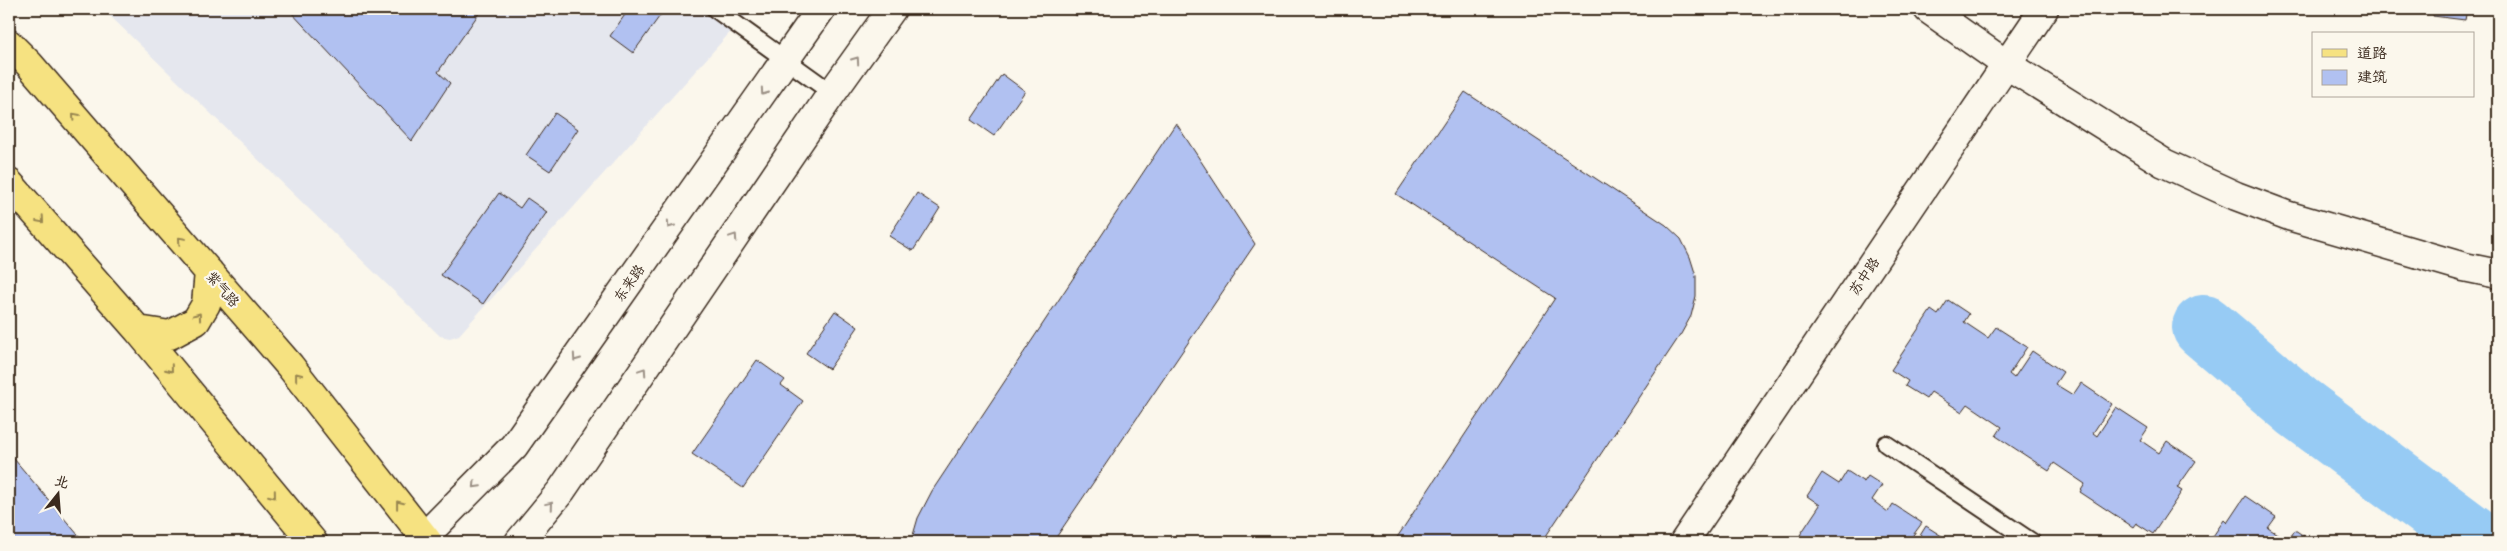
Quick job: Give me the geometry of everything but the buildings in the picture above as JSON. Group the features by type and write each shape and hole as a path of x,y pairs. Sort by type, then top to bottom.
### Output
{"main road":[{"name":"紫气路","path":"9,44 36,71 290,366 424,541"},
{"path":"9,183 138,330 313,542"},
{"path":"138,330 170,335 196,321 206,304 209,272"}],"street":[{"name":"东来路","path":"424,541 514,446 786,62 821,9"},
{"path":"519,542 561,492 832,93 892,9"},
{"path":"1928,9 2007,66 2164,163 2236,196 2289,216 2464,267 2498,274"},
{"name":"苏中路","path":"1684,542 2044,9"}],"lane":[{"path":"715,9 786,62 832,93"},
{"path":"1886,444 2032,542"}],"shaded area":[{"path":"103,9 751,9 459,335 450,338 440,336"}],"waterway":[{"path":"2204,327 2298,407 2479,542"}]}
